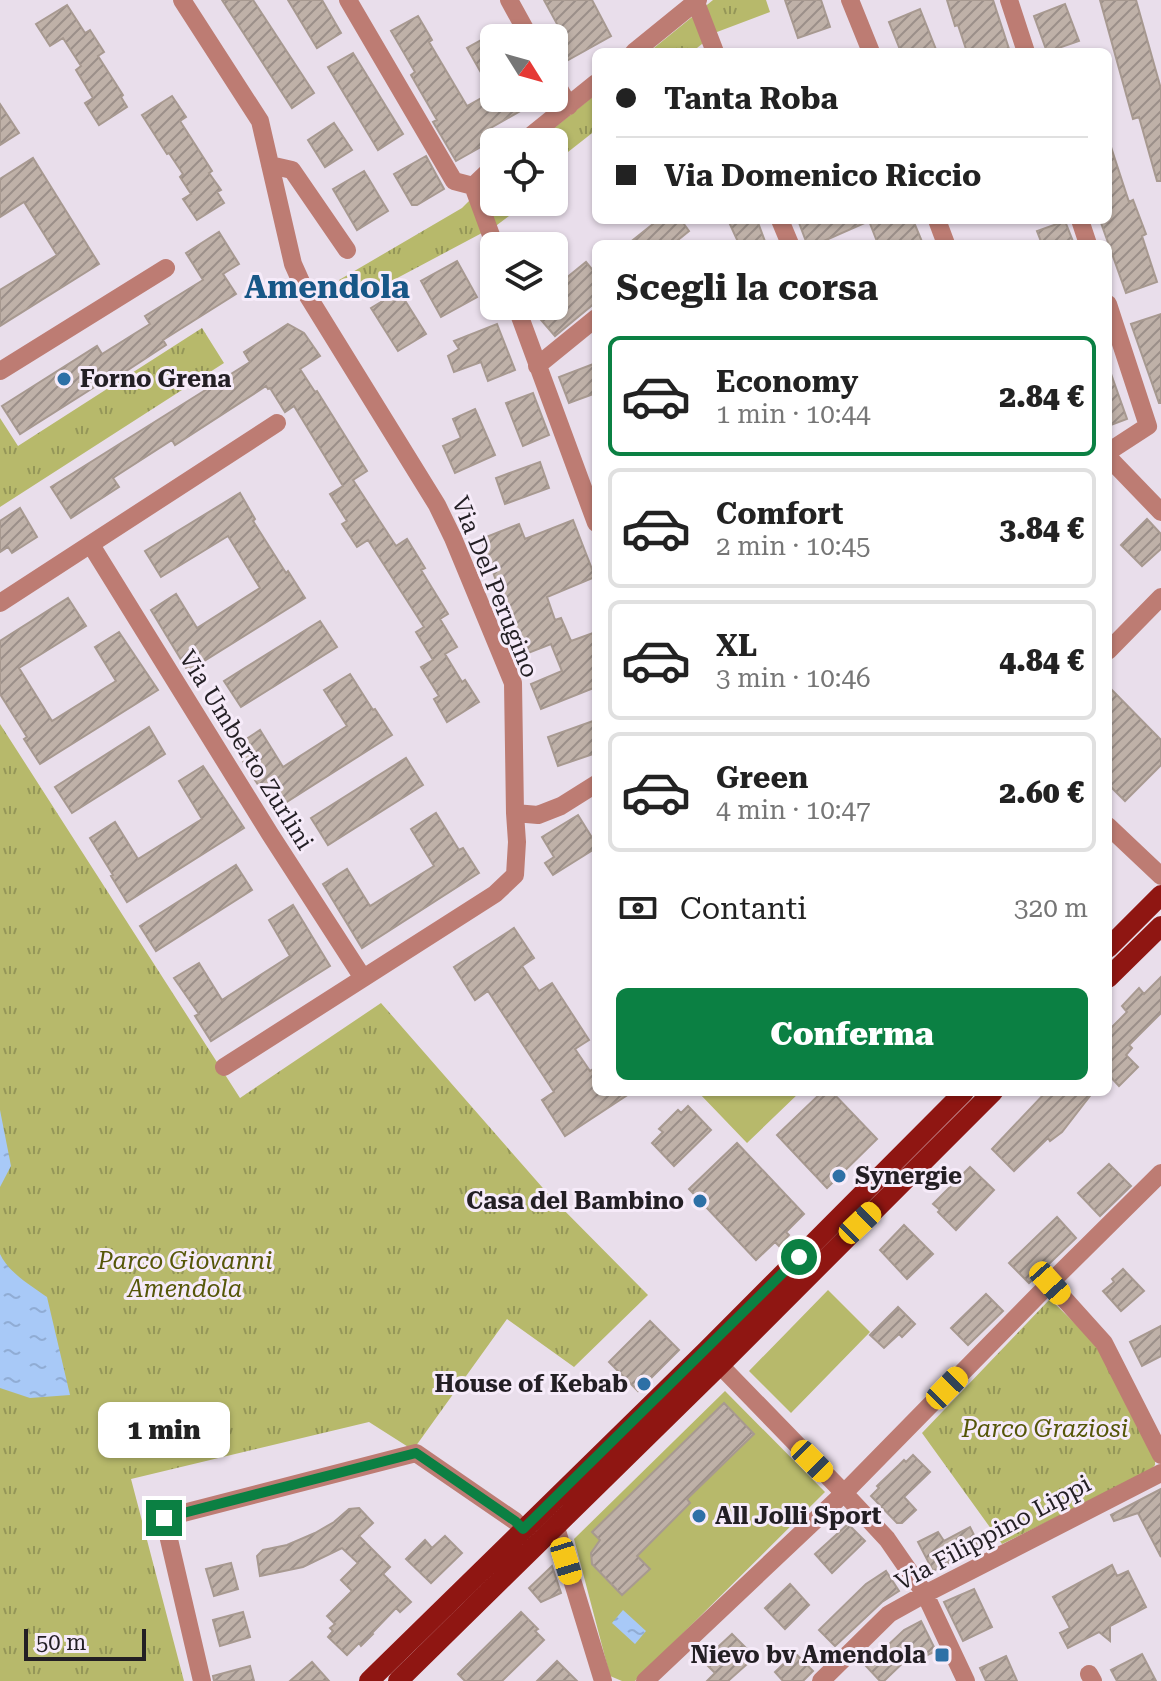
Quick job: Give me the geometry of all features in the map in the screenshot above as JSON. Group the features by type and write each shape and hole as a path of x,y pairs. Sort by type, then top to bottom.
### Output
{"main road":[{"path":"1112,944 1161,895"},
{"path":"1112,974 1161,926"},
{"path":"713,1358 960,1096"},
{"path":"398,1681 542,1526 713,1358 989,1096"},
{"path":"369,1681 542,1526"}],"street":[{"name":"Via Del Perugino","path":"182,0 260,121 293,264 306,293 437,505 513,683 515,813"},
{"path":"348,0 454,181 473,186"},
{"path":"509,0 522,24"},
{"path":"850,0 869,48"},
{"path":"1009,0 1025,48"},
{"path":"639,48 696,1 714,48"},
{"path":"541,128 592,86"},
{"path":"270,165 292,170 347,250"},
{"path":"473,186 480,179"},
{"path":"473,186 490,232"},
{"path":"0,371 166,268"},
{"path":"1112,316 1148,426 1112,451"},
{"path":"521,320 592,512"},
{"path":"537,366 592,321"},
{"path":"0,603 277,423"},
{"path":"1112,458 1161,512"},
{"name":"Via Umberto Zurlini","path":"91,545 363,978"},
{"path":"1112,647 1161,597"},
{"path":"224,1067 495,894 515,875 515,813 538,815 561,806 592,787"},
{"path":"1112,830 1161,876"},
{"path":"645,1681 844,1493 1161,1173"},
{"path":"1050,1283 1104,1343 1161,1455"},
{"path":"713,1358 887,1539 925,1594 966,1681"},
{"path":"202,1681 164,1518 416,1453 515,1521 542,1526 603,1681"},
{"name":"Via Filippino Lippi","path":"821,1681 889,1614 1161,1473"}],"green space":[{"path":"713,0 766,0 770,12 717,32 697,48 654,48"},
{"path":"592,97 592,133 568,152 568,128 554,128"},
{"path":"480,190 480,216 509,216 354,301 339,280 462,208"},
{"path":"202,328 224,363 0,507 0,418 18,446"},
{"name":"Parco Giovanni Amendola","path":"0,724 240,1098 381,1003 549,1195 648,1295 574,1367 507,1319 413,1450 369,1422 131,1479 184,1681 0,1681"},
{"path":"702,1096 796,1096 747,1143"},
{"path":"828,1290 870,1332 791,1413 749,1371"},
{"name":"Parco Graziosi","path":"1050,1299 1097,1345 1155,1465 1149,1472 1002,1544 922,1433"},
{"name":"All Jolli Sport","path":"725,1391 825,1492 635,1681 622,1681 610,1676 574,1539"}],"water":[{"path":"0,1110 11,1166 0,1187"},
{"path":"0,1254 14,1273 47,1297 70,1395 30,1398 0,1388"},
{"path":"623,1610 646,1631 635,1644 612,1623"}],"building":[{"path":"222,0 253,0 314,93 292,108"},
{"path":"288,0 322,0 341,33 317,48"},
{"path":"544,0 592,0 611,36 568,60 568,24 557,24"},
{"path":"785,0 821,0 830,27 798,38"},
{"path":"947,0 993,0 1009,48 966,48 958,25 955,26"},
{"path":"1100,0 1136,0 1161,89 1161,181 1157,181 1139,117 1133,119"},
{"path":"1065,4 1079,41 1059,48 1046,48 1034,16"},
{"path":"67,5 85,33 90,30 104,52 98,56 123,95 121,97 127,107 99,125 85,103 93,98 76,70 81,66 63,38 50,46 36,24"},
{"path":"920,9 935,48 899,48 889,22"},
{"path":"418,16 432,40 429,42 467,106 480,99 480,112 519,112 491,128 480,128 480,148 456,161 411,75 415,72 391,31"},
{"path":"480,41 480,71 467,48"},
{"path":"353,53 403,134 378,150 328,67"},
{"path":"172,96 186,117 180,121 212,171 209,173 221,190 217,192 224,203 197,220 183,199 191,194 180,177 183,174 142,115"},
{"path":"0,104 19,133 0,145"},
{"path":"334,123 352,150 325,167 308,140"},
{"path":"1112,150 1129,202 1133,200 1146,234 1142,236 1157,282 1126,293 1112,254 1112,240 1107,240 1101,224 1112,224"},
{"path":"426,156 444,189 412,205 394,174"},
{"path":"33,158 99,264 0,326 0,290 57,255 24,202 0,217 0,179"},
{"path":"364,171 388,211 357,230 333,189"},
{"path":"653,224 684,224 689,231 678,240 633,240"},
{"path":"730,224 758,224 764,240 737,240"},
{"path":"800,224 862,224 826,240 806,240"},
{"path":"870,224 915,224 921,240 876,240"},
{"path":"1066,224 1072,240 1040,240 1037,231"},
{"path":"219,232 239,264 223,274 236,294 163,340 166,345 117,377 115,374 20,434 2,406 97,346 102,354 150,324 145,316 203,280 186,253"},
{"path":"457,261 477,297 441,317 421,281"},
{"path":"586,262 592,269 592,305 555,336 541,320 568,320 568,277"},
{"path":"399,291 426,334 398,351 371,308"},
{"path":"1161,314 1161,403 1159,403 1131,324"},
{"path":"288,324 304,333 320,356 300,369 367,471 353,480 396,546 407,539 425,568 421,570 448,614 440,619 457,647 445,654 479,702 447,722 434,699 439,696 421,667 433,660 416,632 424,627 368,540 357,547 342,524 347,521 330,494 343,486 294,406 285,412 270,388 266,386 175,445 172,440 113,478 119,487 71,518 51,487 250,362 244,352"},
{"path":"497,324 515,370 488,381 481,362 454,372 448,356 459,349 454,341"},
{"path":"592,365 592,394 569,403 559,377"},
{"path":"1112,377 1127,419 1112,425"},
{"path":"533,393 549,435 523,446 506,403"},
{"path":"475,409 495,455 455,473 443,446 461,438 453,419"},
{"path":"540,462 549,488 505,504 496,478"},
{"path":"240,493 255,519 253,521 305,598 188,671 151,610 176,594 197,628 260,588 228,536 161,577 145,551"},
{"path":"20,508 37,537 12,553 8,547 0,552 0,521"},
{"path":"1147,519 1161,534 1161,549 1142,566 1121,545"},
{"path":"573,520 592,569 592,578 547,597 555,620 561,618 571,641 592,633 592,689 541,709 531,684 562,671 551,644 523,655 481,539 519,524 525,539"},
{"path":"68,598 86,626 19,668 52,721 116,681 95,647 119,632 158,690 40,764 0,694 0,641"},
{"path":"320,621 337,647 241,707 224,681"},
{"path":"350,674 392,735 274,810 234,747 260,730 283,767 347,726 324,690"},
{"path":"1112,690 1161,740 1161,765 1125,801 1112,788"},
{"path":"592,721 592,754 558,766 548,737"},
{"path":"149,727 165,754 72,813 55,787"},
{"path":"406,758 423,785 328,845 311,818"},
{"path":"203,766 244,828 127,902 90,838 115,822 138,859 202,819 179,781"},
{"path":"436,813 459,850 463,848 479,873 362,948 323,884 347,869 370,906 434,866 411,829"},
{"path":"578,815 592,838 592,851 553,875 545,863 554,857 542,837"},
{"path":"236,865 252,890 156,951 140,926"},
{"path":"293,905 330,966 211,1041 195,1016 199,1014 174,978 199,963 222,1000 290,956 269,920"},
{"path":"514,928 534,958 522,966 539,991 552,983 589,1040 575,1049 592,1070 592,1096 626,1096 565,1136 542,1100 554,1092 488,991 475,1000 454,967"},
{"path":"1161,977 1161,1013 1129,1045 1132,1048 1126,1055 1138,1067 1119,1086 1112,1078 1112,1027 1127,1012 1122,1006 1139,988 1144,994"},
{"path":"818,1096 836,1096 877,1139 827,1188 777,1135"},
{"path":"1042,1096 1090,1096 1062,1132 1050,1141 1048,1138 1014,1171 992,1149"},
{"path":"688,1106 711,1130 674,1166 652,1143 663,1132 659,1129 678,1110 681,1113"},
{"path":"737,1143 804,1214 786,1232 789,1235 779,1246 775,1242 756,1260 689,1189"},
{"path":"1109,1164 1131,1186 1100,1216 1078,1193"},
{"path":"970,1167 994,1190 956,1230 933,1204"},
{"path":"1057,1217 1076,1238 1029,1283 1009,1263"},
{"path":"904,1225 933,1254 907,1279 880,1250"},
{"path":"1123,1269 1144,1291 1121,1311 1103,1291"},
{"path":"986,1294 1003,1311 968,1345 951,1328"},
{"path":"898,1307 915,1324 884,1348 870,1335"},
{"path":"650,1321 679,1350 638,1391 609,1362"},
{"path":"1161,1326 1161,1356 1142,1366 1130,1342"},
{"path":"724,1403 754,1434 687,1499 690,1503 637,1556 650,1569 622,1595 592,1564 591,1553 600,1540 592,1532"},
{"path":"913,1455 930,1472 904,1497 916,1510 902,1523 897,1523 871,1496 879,1488 877,1486"},
{"path":"1161,1489 1161,1557 1138,1513 1114,1521 1111,1515"},
{"path":"359,1508 373,1523 359,1536 390,1567 383,1574 411,1602 400,1612 396,1608 361,1646 359,1643 347,1655 328,1637 333,1631 330,1628 335,1624 327,1616 352,1591 341,1580 358,1563 342,1548 303,1567 260,1576 257,1556 263,1550 287,1545 315,1533 349,1509"},
{"path":"848,1524 865,1541 832,1573 815,1554"},
{"path":"970,1527 980,1547 933,1571 918,1542 938,1532 944,1541"},
{"path":"445,1536 462,1553 431,1583 406,1559 425,1540 432,1548"},
{"path":"231,1563 238,1589 214,1596 206,1569"},
{"path":"1112,1565 1117,1576 1128,1571 1146,1607 1110,1626 1110,1641 1099,1632 1068,1648 1060,1633 1070,1628 1053,1597"},
{"path":"552,1566 561,1593 541,1602 529,1588"},
{"path":"886,1571 899,1591 882,1602 835,1646 819,1630 866,1584"},
{"path":"790,1584 809,1605 785,1629 765,1608"},
{"path":"974,1589 992,1627 963,1641 944,1602"},
{"path":"243,1612 250,1637 220,1646 213,1620"},
{"path":"521,1612 544,1640 502,1681 465,1681 458,1674"},
{"path":"921,1621 936,1651 915,1661 912,1654 884,1681 880,1681 866,1666 904,1630"},
{"path":"732,1634 755,1657 728,1681 707,1681 715,1673 703,1661"},
{"path":"795,1653 813,1671 803,1681 783,1681 775,1672"},
{"path":"1142,1654 1156,1681 1117,1681 1111,1670"},
{"path":"1006,1656 1017,1681 986,1681 980,1668"},
{"path":"557,1661 577,1681 537,1681"},
{"path":"312,1662 329,1681 290,1681"},
{"path":"250,1666 254,1681 214,1681 213,1676"}],"place":[{"name":"Forno Grena","path":"64,379"},
{"name":"Synergie","path":"839,1176"},
{"name":"Casa del Bambino","path":"700,1201"},
{"name":"House of Kebab","path":"644,1384"},
{"name":"All Jolli Sport","path":"699,1516"},
{"name":"Nievo bv Amendola","path":"942,1655"}],"district":[{"name":"Amendola","path":"327,287"}],"route":[{"path":"164,1518 416,1453 523,1529 799,1257"}]}
